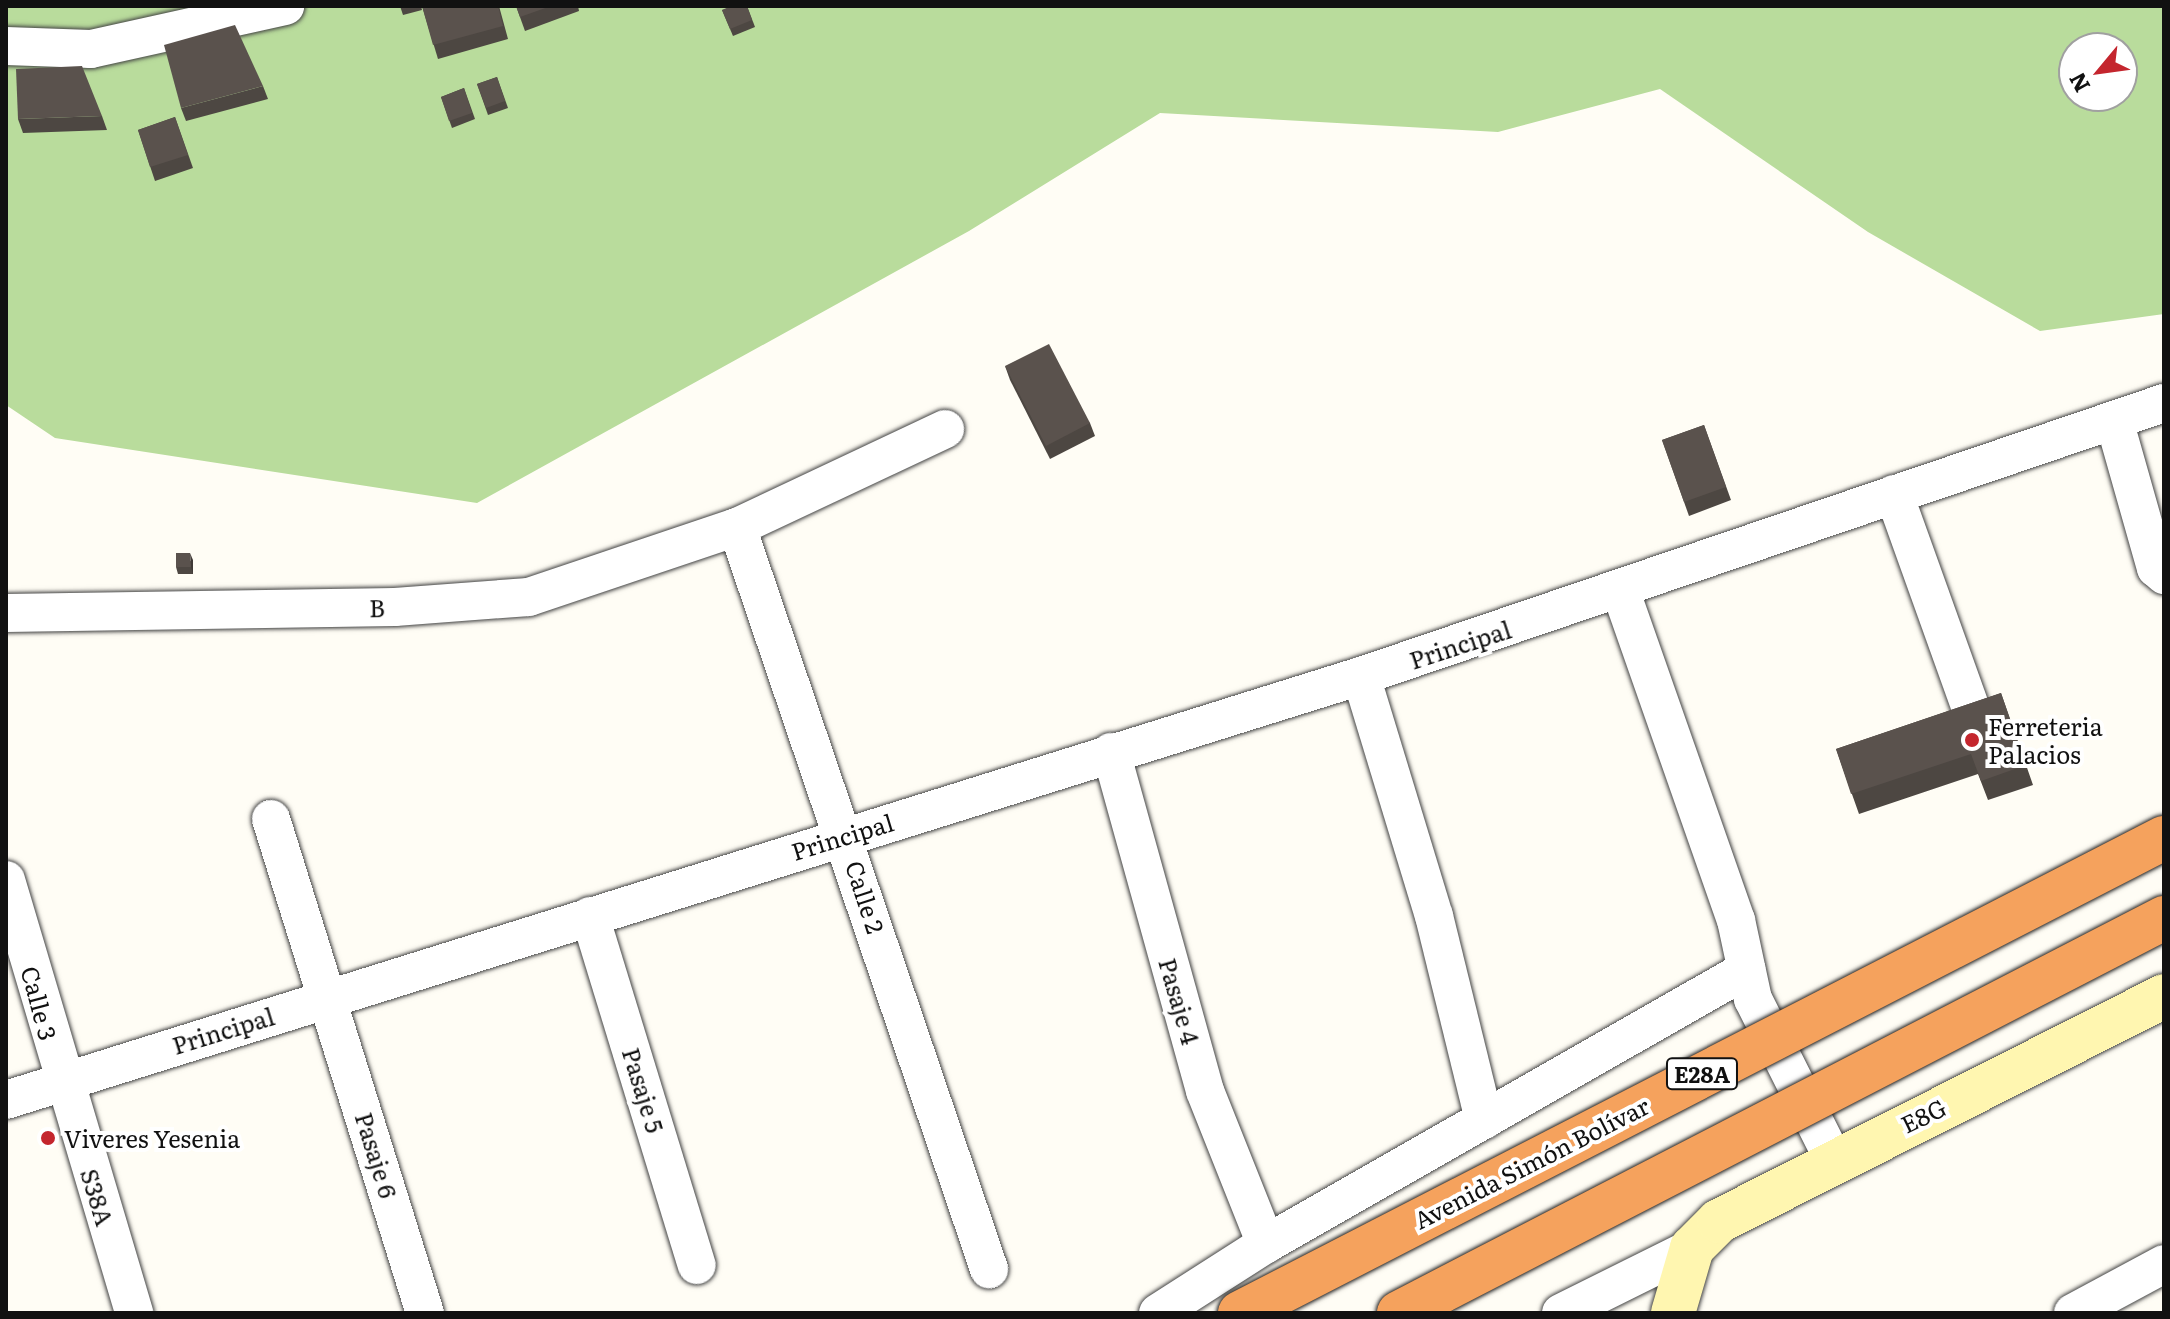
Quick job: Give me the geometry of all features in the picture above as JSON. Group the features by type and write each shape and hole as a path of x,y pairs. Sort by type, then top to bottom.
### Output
{"highway":[{"name":"Avenida Simón Bolívar","path":"1240,1313 2164,838"},
{"path":"1399,1313 2164,918"}],"street":[{"path":"6,46 91,49 285,6"},
{"name":"Principal","path":"6,1100 1361,676 1621,592 1894,494 2164,403"},
{"path":"2114,420 2156,568 2164,575"},
{"path":"737,527 945,429"},
{"path":"1894,494 1974,718"},
{"name":"B","path":"6,613 395,607 529,597 737,527"},
{"name":"Calle 2","path":"737,527 845,835 989,1269"},
{"path":"1621,592 1736,920 1759,1015 1834,1161"},
{"path":"1361,676 1434,916 1484,1120"},
{"name":"Pasaje 4","path":"1111,752 1205,1091 1266,1244"},
{"name":"Pasaje 6","path":"271,819 425,1313"},
{"name":"Calle 3","path":"6,880 62,1081"},
{"name":"Pasaje 5","path":"590,916 697,1265"},
{"path":"1158,1313 1266,1244 1746,970"},
{"name":"E8G","path":"1561,1313 1692,1248 1719,1221 2164,996"},
{"name":"S38A","path":"62,1081 134,1313"},
{"name":"E8G","path":"1673,1313 1692,1248"},
{"path":"2073,1313 2164,1264"}],"green space":[{"path":"6,6 2164,6 2164,314 2040,331 1868,232 1660,89 1498,132 1160,113 969,231 477,503 55,438 6,405"}],"building":[{"path":"422,6 498,6 503,26 433,45"},
{"path":"516,6 551,6 520,17"},
{"path":"731,6 747,6 752,20 730,29 722,10"},
{"path":"235,25 263,86 181,108 164,45"},
{"path":"82,66 102,116 18,119 16,69"},
{"path":"497,77 505,101 486,108 477,84"},
{"path":"464,88 472,113 449,121 441,97"},
{"path":"175,117 188,155 150,167 138,130"},
{"path":"1049,344 1090,423 1046,446 1005,366"},
{"path":"1704,425 1726,487 1684,502 1662,440"},
{"path":"176,553 190,553 191,567 176,567"},
{"name":"Ferreteria Palacios","path":"2001,693 2026,765 1981,781 1971,754 1851,794 1836,749"}],"place":[{"name":"Ferreteria Palacios","path":"1972,740"},
{"name":"Viveres Yesenia","path":"48,1138"}]}
